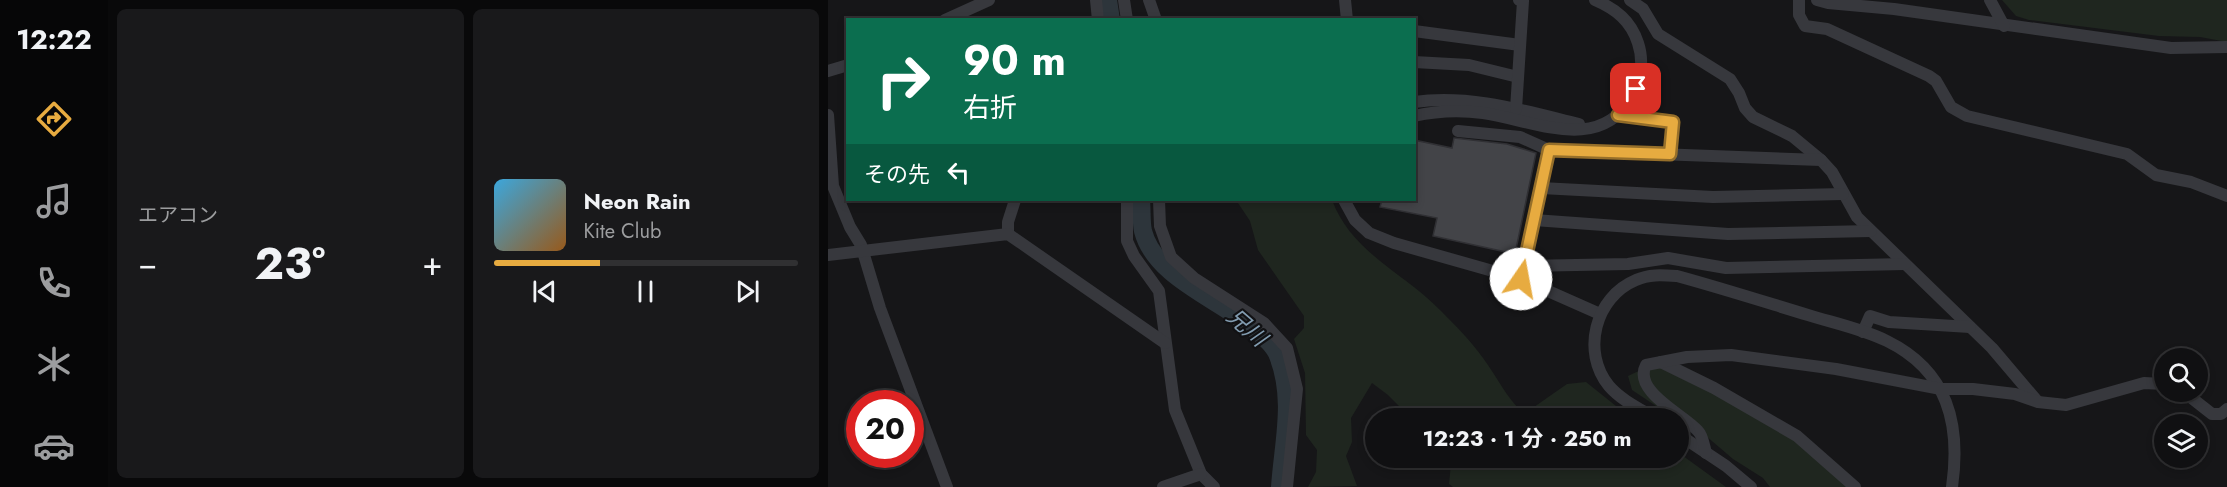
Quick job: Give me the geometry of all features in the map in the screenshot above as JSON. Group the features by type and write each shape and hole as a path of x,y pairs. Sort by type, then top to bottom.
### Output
{"street":[{"path":"947,18 989,0"},
{"path":"1096,0 1098,18"},
{"path":"1124,0 1127,18"},
{"path":"1149,0 1155,18"},
{"path":"1345,0 1347,18"},
{"path":"1516,109 1523,1 1519,0"},
{"path":"1416,116 1450,112 1481,113 1558,129 1580,130 1587,130 1612,121 1628,105 1636,89 1641,71 1641,51 1626,20 1609,6 1595,0"},
{"path":"1630,0 1643,9 1658,34 1730,79 1745,108 1753,117 1792,136 1821,160 1832,172 1857,217 1992,348 2038,402"},
{"path":"1799,0 1799,15 1804,26 1827,29 1929,76 1936,81 1951,107 1967,116 2127,154 2156,175 2191,182 2227,196"},
{"path":"1817,0 2171,48 2227,47"},
{"path":"1990,0 2004,26"},
{"path":"1416,31 1520,45"},
{"path":"1416,62 1469,65 1518,77"},
{"path":"828,71 846,66"},
{"path":"1416,102 1460,100 1516,109 1579,124 1580,130"},
{"path":"1618,115 1673,122 1670,154"},
{"path":"828,116 833,186 850,227 861,245 880,308 947,487"},
{"path":"1458,131 1520,137 1549,150 1821,160"},
{"path":"1521,279 1549,150"},
{"path":"1541,188 1713,197 1843,194"},
{"path":"1008,234 1008,222 1015,201"},
{"path":"1127,201 1127,241 1134,256 1159,291 1176,410 1201,474 1214,487"},
{"path":"1159,201 1160,226 1171,257 1194,279 1264,323 1287,348 1297,389 1287,487"},
{"path":"1345,201 1355,220 1369,233 1394,243 1521,279 1600,314"},
{"path":"1534,220 1728,234 1871,231"},
{"path":"828,255 1008,234 1165,343"},
{"path":"1524,266 1628,264 1668,258 1726,268 1905,264"},
{"path":"1640,408 1610,387 1600,371 1594,345 1595,332 1600,314 1610,299 1634,280 1656,274 1677,276 1886,340 1919,362 1941,389 1949,407 1956,441 1952,487"},
{"path":"1863,332 1870,316 1889,322 1970,327"},
{"path":"1706,453 1700,433 1658,399 1644,379 1643,371 1646,365 1687,357 1731,355 1836,369 1941,389 1973,389 2014,394 2038,402 2066,405 2144,383 2154,384"},
{"path":"1661,362 1714,388 1797,435 1855,487"},
{"path":"2197,402 2212,414 2221,414 2227,409"},
{"path":"1689,442 1751,487"},
{"path":"1163,487 1201,474"}],"shaded area":[{"path":"2002,0 2227,0 2227,42 2200,37 2159,36 2029,20 2016,16"},
{"path":"1237,201 1332,201 1352,234 1365,248 1426,297 1468,339 1519,408 1401,408 1372,383 1351,418 1352,442 1346,456 1357,486 1308,487 1316,472 1317,450 1306,435 1305,373 1294,339 1304,328 1304,316 1258,250 1250,221"},
{"path":"1658,366 1780,427 1852,487 1770,487 1763,478 1733,459 1689,422 1689,408 1660,408 1632,390 1628,376 1645,368"},
{"path":"1586,382 1618,408 1533,408 1567,384"},
{"path":"1689,460 1726,487 1453,487 1449,484 1451,468 1689,468"}],"building":[{"path":"1454,138 1507,144 1536,153 1515,254 1433,236 1437,218 1380,207 1382,201 1416,201 1416,140 1452,148"}],"waterway":[{"name":"兄川","path":"1108,0 1111,18"},
{"name":"兄川","path":"1141,201 1143,231 1150,248 1161,262 1191,287 1240,318 1268,341 1276,352 1283,372 1287,405 1280,487"}],"route":[{"path":"1521,279 1549,150 1670,154 1673,122 1618,115 1628,105 1636,89"}]}
